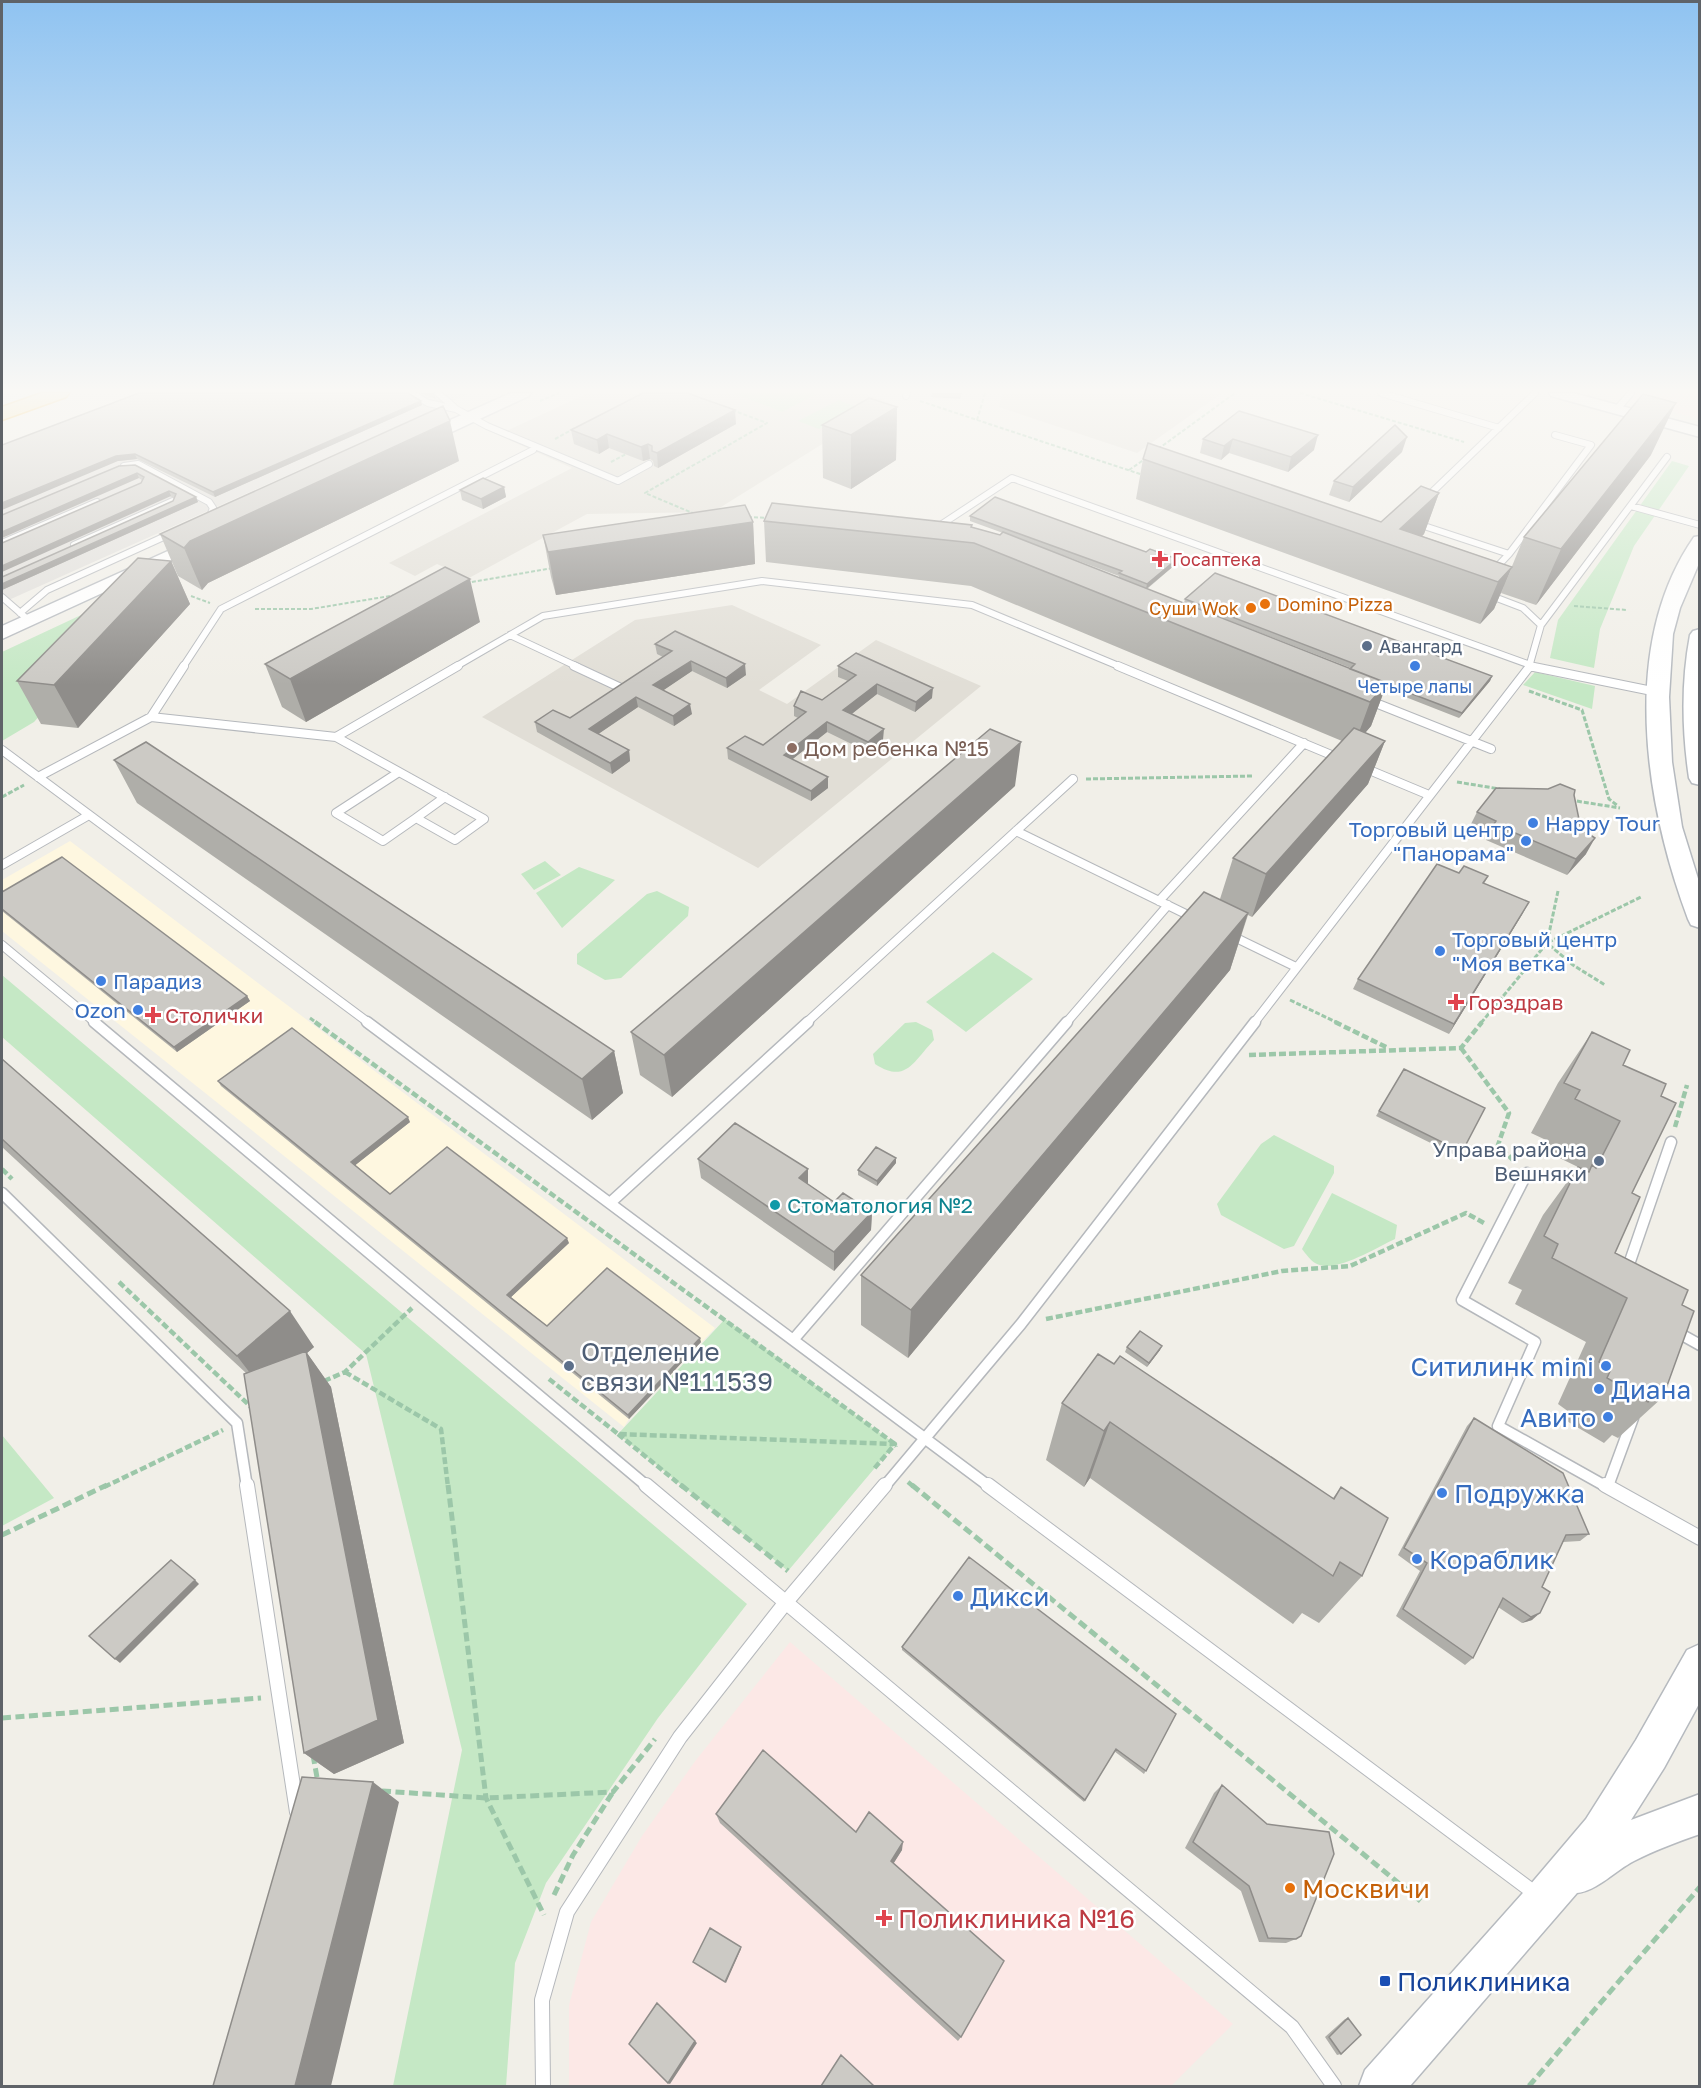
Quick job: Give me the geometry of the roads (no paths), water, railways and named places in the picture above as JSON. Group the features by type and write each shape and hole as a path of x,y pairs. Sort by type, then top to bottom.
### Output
{"street":[{"path":"2,633 24,617 219,533"},
{"path":"1700,541 1664,628 1658,692 1662,781 1684,877 1700,920"},
{"path":"1700,635 1695,701 1700,778"},
{"path":"1381,2086 1545,1900 1600,1833 1650,1754 1700,1663"},
{"path":"1545,1900 1591,1863 1642,1834 1700,1814"}],"lane":[{"path":"187,490 209,502 213,508 210,516 199,521"},
{"path":"38,777 152,717 221,609 454,490"},
{"path":"945,534 933,530 993,490"},
{"path":"1046,490 1530,666 1658,692"},
{"path":"1420,504 1434,490"},
{"path":"1489,576 1509,554 1557,490"},
{"path":"543,2086 542,2001 567,1912 680,1737 786,1602 1021,1324 1530,666 1541,625 1642,490"},
{"path":"2,543 108,497"},
{"path":"66,548 173,501"},
{"path":"1631,506 1700,525"},
{"path":"1404,520 1509,554"},
{"path":"2,597 24,617 47,590 177,531"},
{"path":"336,737 543,616 762,581 972,605 1346,761"},
{"path":"1485,594 1523,608 1541,625"},
{"path":"510,635 619,687"},
{"path":"1362,698 1491,749"},
{"path":"152,717 336,737 484,819 455,840 416,818"},
{"path":"793,1340 1163,903 1304,743"},
{"path":"2,750 1545,1900"},
{"path":"1356,765 1429,795"},
{"path":"399,772 336,813 383,841 445,797"},
{"path":"610,1203 1073,779"},
{"path":"2,865 88,815"},
{"path":"1016,831 1200,921"},
{"path":"1221,931 1296,967"},
{"path":"2,945 1292,2027 1334,2086"},
{"path":"1624,1278 1671,1142"},
{"path":"1527,1173 1462,1300 1535,1342 1498,1426 1700,1538"},
{"path":"2,1193 237,1423 298,1817 295,1828"},
{"path":"1663,1338 1667,1327 1700,1345"},
{"path":"1608,1486 1639,1401"}],"place":[{"name":"Госаптека","path":"1160,559"},
{"name":"Domino Pizza","path":"1265,604"},
{"name":"Суши Wok","path":"1251,608"},
{"name":"Авангард","path":"1367,646"},
{"name":"Четыре лапы","path":"1415,666"},
{"name":"Дом ребенка №15","path":"792,748"},
{"name":"Happy Tour","path":"1533,823"},
{"name":"Торговый центр \"Панорама\"","path":"1526,841"},
{"name":"Торговый центр \"Моя ветка\"","path":"1440,951"},
{"name":"Парадиз","path":"101,981"},
{"name":"Горздрав","path":"1456,1002"},
{"name":"Ozon","path":"138,1010"},
{"name":"Столички","path":"153,1015"},
{"name":"Управа района Вешняки","path":"1599,1161"},
{"name":"Стоматология №2","path":"775,1205"},
{"name":"Отделение связи №111539","path":"569,1366"},
{"name":"Ситилинк mini","path":"1606,1366"},
{"name":"Диана","path":"1599,1389"},
{"name":"Авито","path":"1608,1417"},
{"name":"Подружка","path":"1442,1493"},
{"name":"Кораблик","path":"1417,1559"},
{"name":"Дикси","path":"958,1596"},
{"name":"Москвичи","path":"1290,1888"},
{"name":"Поликлиника №16","path":"884,1918"},
{"name":"Поликлиника","path":"1385,1981"}]}
